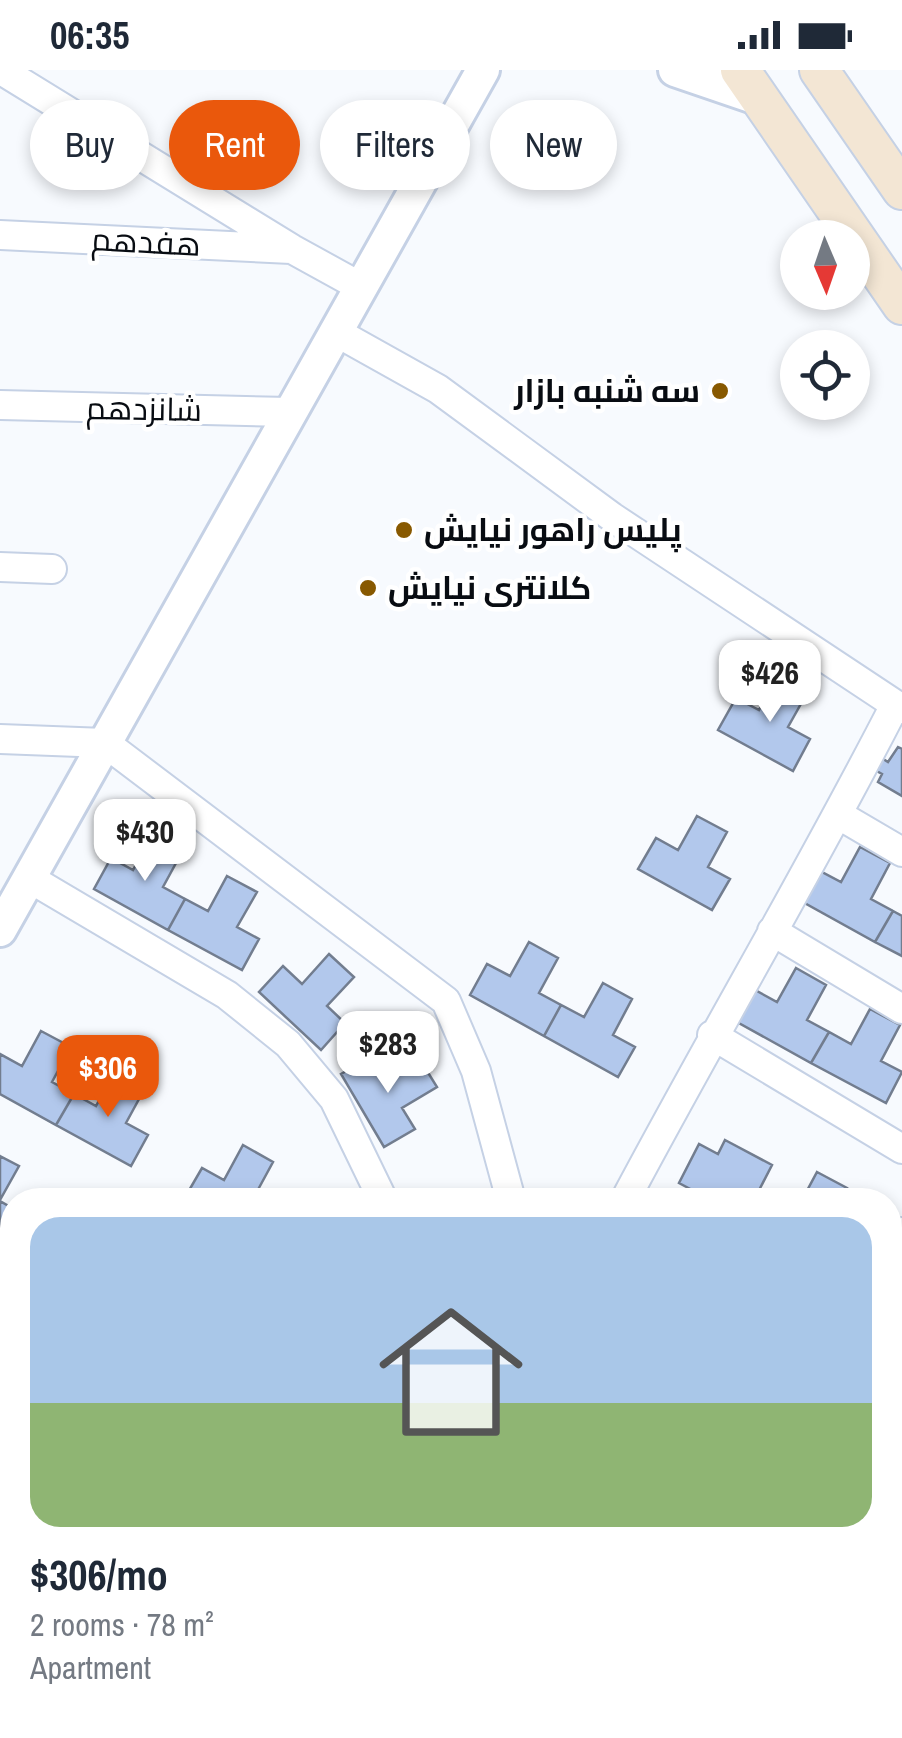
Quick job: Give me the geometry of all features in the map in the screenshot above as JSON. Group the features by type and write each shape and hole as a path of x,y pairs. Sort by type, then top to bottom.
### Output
{"main road":[{"path":"820,70 902,190"},
{"path":"750,85 902,305"}],"street":[{"path":"1,70 361,288"},
{"path":"0,930 483,70"},
{"path":"675,70 750,85"},
{"name":"هفدهم","path":"0,235 292,249"},
{"path":"336,332 438,389 612,517 898,707 712,1035 631,1188"},
{"name":"شانزدهم","path":"0,405 289,412"},
{"path":"0,567 52,569"},
{"path":"0,739 105,743 446,1001 476,1071 508,1188"},
{"path":"839,815 902,852"},
{"path":"30,878 228,995 288,1044 334,1099 377,1188"},
{"path":"772,931 902,1009"},
{"path":"712,1035 902,1148"}],"building":[{"path":"777,676 807,693 788,727 810,739 793,771 718,730 736,698 759,710"},
{"path":"898,747 902,749 902,796 878,782 882,774 873,769 880,757 888,762"},
{"path":"697,816 727,832 708,867 730,879 712,910 638,869 656,838 678,850"},
{"path":"152,835 182,852 163,887 185,899 168,930 94,889 111,858 133,870"},
{"path":"860,847 890,863 871,899 893,911 875,942 801,901 818,870 841,882"},
{"path":"227,876 257,892 237,927 259,939 242,970 168,930 185,899 208,911"},
{"path":"893,911 902,916 902,956 875,942"},
{"path":"529,942 558,958 539,993 561,1005 544,1036 470,995 487,964 510,976"},
{"path":"329,954 354,977 327,1006 345,1023 321,1050 259,992 283,966 302,984"},
{"path":"796,968 826,985 807,1020 829,1032 811,1063 737,1022 755,990 777,1002"},
{"path":"603,983 632,999 613,1035 635,1047 618,1077 544,1036 561,1005 584,1017"},
{"path":"870,1009 900,1025 881,1061 902,1072 886,1103 811,1063 829,1032 851,1044"},
{"path":"41,1031 71,1047 52,1082 74,1094 56,1125 0,1094 0,1054 22,1066"},
{"path":"372,1057 385,1078 419,1058 437,1087 402,1108 415,1129 384,1147 341,1074"},
{"path":"115,1071 145,1088 126,1123 148,1135 131,1166 56,1125 74,1094 96,1106"},
{"path":"725,1140 772,1165 760,1188 688,1188 679,1183 699,1144 718,1154"},
{"path":"243,1145 273,1162 259,1188 190,1188 202,1168 224,1180"},
{"path":"0,1156 19,1166 7,1188 0,1188"},
{"path":"817,1172 847,1188 808,1188"}],"place":[{"name":"سه شنبه بازار","path":"720,391"},
{"name":"پلیس راهور نیایش","path":"404,530"},
{"name":"کلانتری نیایش","path":"368,588"}]}
